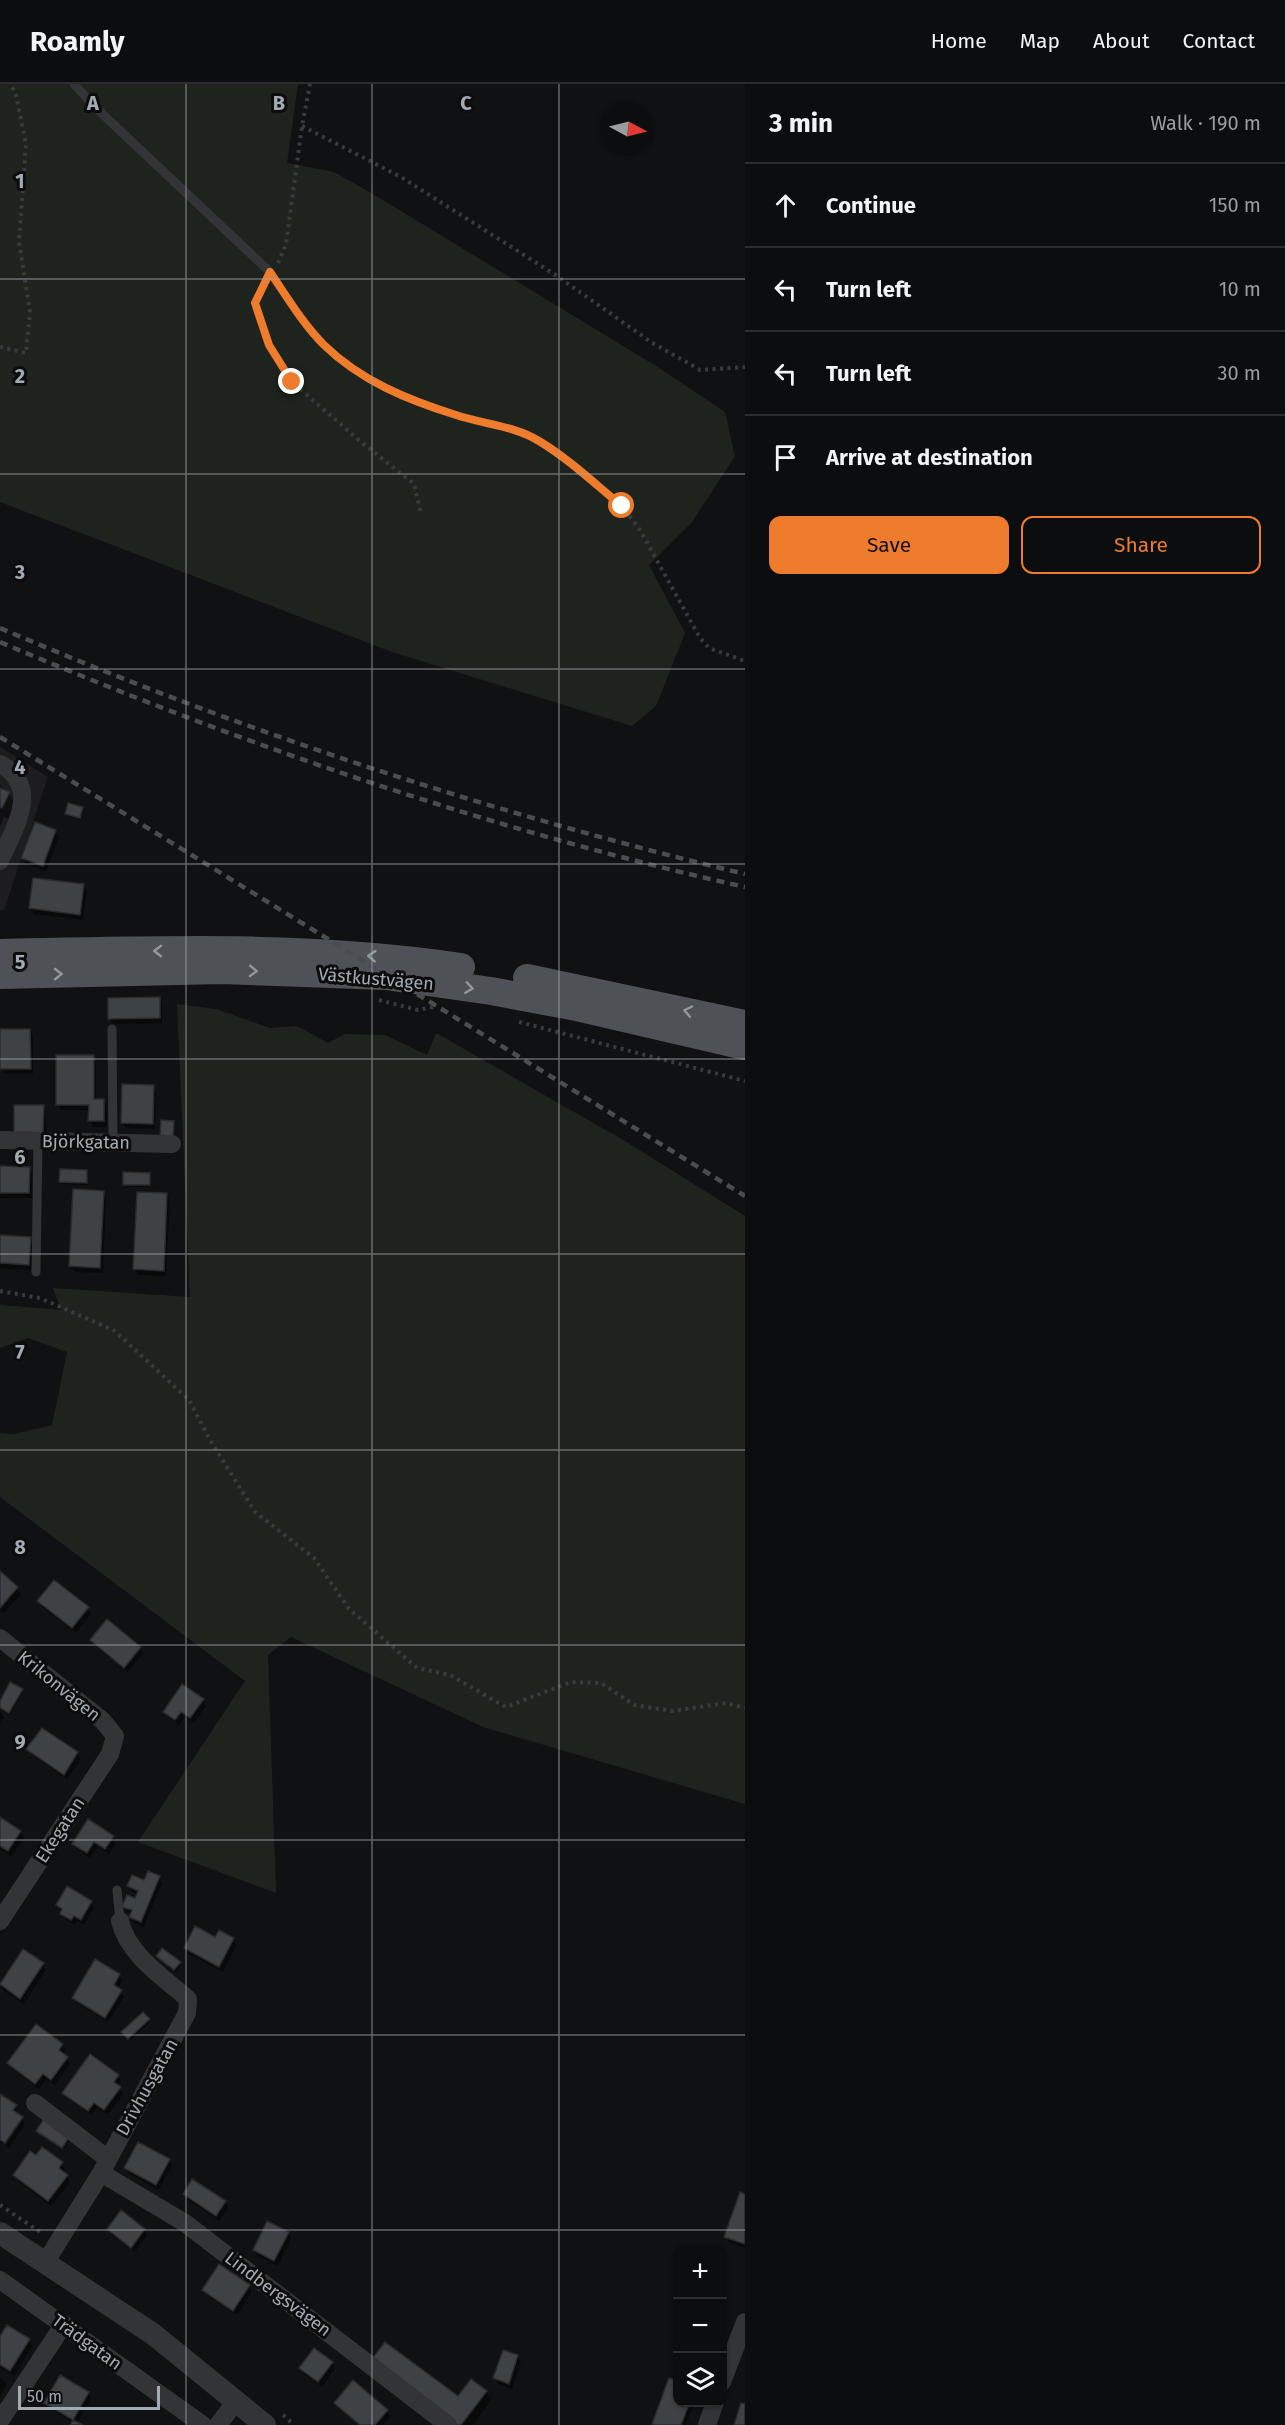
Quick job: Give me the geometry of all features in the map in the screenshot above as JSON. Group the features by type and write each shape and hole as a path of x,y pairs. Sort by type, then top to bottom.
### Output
{"main road":[{"name":"Västkustvägen","path":"0,953 272,951 408,959 582,988 745,1024"},
{"name":"Västkustvägen","path":"0,975 222,970 386,976 491,991 577,1007 745,1046"}],"street":[{"path":"0,764 18,778 23,787 20,815 0,861"},
{"name":"Björkgatan","path":"0,1140 172,1144"},
{"name":"Krikonvägen","path":"0,1638 103,1721 115,1736"},
{"name":"Ekegatan","path":"0,1921 110,1754 115,1736"},
{"name":"Drivhusgatan","path":"45,2263 104,2166 187,2013 188,1999 143,1959 124,1935 120,1921"},
{"name":"Lindbergsvägen","path":"35,2103 104,2166 185,2223 448,2425"},
{"path":"0,2233 153,2334 265,2425"},
{"name":"Trädgatan","path":"0,2280 203,2425"},
{"path":"727,2371 745,2322"},
{"path":"0,2421 64,2325"},
{"path":"218,2425 237,2400"},
{"path":"707,2425 714,2407"}],"lane":[{"path":"74,84 96,108 270,272"},
{"path":"112,1029 113,1142"},
{"path":"36,1272 38,1141"},
{"path":"117,1890 120,1921"}],"path":[{"path":"0,347 26,353 30,312 19,242 26,144 16,95 11,84"},
{"path":"310,84 286,244 255,303 269,345 292,382 414,484 421,514"},
{"path":"302,126 401,177 554,274 651,342 700,370 745,367"},
{"path":"270,272 298,313 324,345 357,372 395,394 538,440 622,506 640,530 700,638 709,648 745,661"},
{"path":"376,999 418,1011 437,1006"},
{"path":"513,1020 745,1081"},
{"path":"0,1291 40,1298 115,1331 189,1400 210,1440 255,1512 314,1558 349,1609 417,1668 450,1675 506,1707 571,1682 601,1683 634,1705 672,1711 726,1703 745,1708"}],"shaded area":[{"path":"0,84 298,84 287,163 334,172 373,194 656,366 725,412 735,456 692,522 649,565 685,633 656,706 632,726 392,652 0,502"},
{"path":"0,747 48,777 4,910 0,910"},
{"path":"177,1004 216,1009 270,1028 297,1026 328,1043 345,1034 385,1035 427,1055 436,1033 625,1141 745,1216 745,1804 483,1727 291,1637 268,1655 276,1893 138,1842 245,1681 0,1497 0,1433 14,1434 52,1425 67,1352 28,1338 0,1348 0,1305 61,1310 53,1288 190,1297"}],"building":[{"path":"0,788 10,792 2,808 0,807"},
{"path":"68,803 83,807 80,818 65,814"},
{"path":"35,822 56,830 43,866 21,858"},
{"path":"33,878 84,884 80,915 29,908"},
{"path":"160,997 160,1018 108,1019 108,998"},
{"path":"0,1029 30,1029 31,1069 0,1069"},
{"path":"56,1055 94,1055 94,1099 104,1099 104,1121 88,1121 89,1105 56,1105"},
{"path":"122,1084 154,1085 153,1124 121,1123"},
{"path":"14,1105 44,1105 43,1133 14,1132"},
{"path":"161,1120 174,1121 173,1137 160,1136"},
{"path":"0,1166 30,1167 29,1193 0,1193"},
{"path":"60,1169 87,1170 87,1183 59,1182"},
{"path":"123,1172 150,1173 150,1185 123,1185"},
{"path":"73,1189 104,1191 100,1268 69,1266"},
{"path":"137,1192 167,1193 164,1271 133,1269"},
{"path":"0,1235 31,1237 29,1265 0,1263"},
{"path":"0,1571 18,1587 0,1608"},
{"path":"54,1580 89,1607 72,1628 37,1601"},
{"path":"107,1619 141,1647 124,1668 90,1640"},
{"path":"10,1682 23,1689 9,1713 0,1708 0,1701"},
{"path":"182,1684 204,1699 190,1718 181,1712 175,1720 163,1712"},
{"path":"42,1728 78,1752 64,1775 26,1749"},
{"path":"0,1817 21,1831 8,1851 0,1846"},
{"path":"88,1819 114,1836 105,1849 94,1842 87,1853 72,1844"},
{"path":"148,1871 160,1876 141,1922 129,1917 132,1910 122,1907 127,1895 135,1898 138,1891 127,1886 132,1875 144,1880"},
{"path":"67,1886 92,1901 81,1920 74,1916 71,1920 60,1914 62,1909 56,1905"},
{"path":"195,1926 215,1937 219,1930 234,1938 219,1967 184,1948"},
{"path":"162,1948 181,1962 174,1970 156,1956"},
{"path":"23,1949 44,1963 20,1999 0,1984"},
{"path":"95,1959 120,1974 114,1985 122,1990 105,2018 72,1998"},
{"path":"143,2012 150,2019 128,2039 121,2032"},
{"path":"36,2024 63,2044 59,2050 68,2057 51,2080 43,2074 35,2084 7,2063"},
{"path":"90,2054 119,2075 114,2082 121,2087 104,2110 94,2103 88,2111 62,2093"},
{"path":"0,2094 17,2105 13,2110 23,2117 5,2143 0,2140"},
{"path":"44,2119 70,2136 62,2148 36,2131"},
{"path":"138,2142 170,2159 156,2185 124,2168"},
{"path":"42,2147 63,2162 59,2168 68,2175 48,2201 13,2175 30,2151 36,2155"},
{"path":"192,2179 226,2201 216,2216 183,2194"},
{"path":"740,2192 745,2194 745,2244 724,2237"},
{"path":"121,2210 145,2229 131,2248 107,2229"},
{"path":"267,2221 289,2232 274,2261 253,2250"},
{"path":"219,2264 250,2285 233,2311 202,2290"},
{"path":"7,2325 30,2339 10,2371 0,2365 0,2336"},
{"path":"385,2342 458,2396 471,2379 487,2391 461,2425 458,2425 371,2360"},
{"path":"314,2348 333,2362 318,2382 299,2368"},
{"path":"503,2350 518,2355 509,2384 493,2378"},
{"path":"60,2375 89,2392 73,2420 44,2403"},
{"path":"669,2378 673,2379 673,2407 688,2407 681,2425 652,2424"},
{"path":"353,2380 388,2410 375,2425 360,2425 334,2403"},
{"path":"741,2403 745,2404 745,2425 734,2425"},
{"path":"73,2420 83,2425 70,2425"}],"railway":[{"path":"0,628 182,701 367,767 555,824 745,874"},
{"path":"0,642 182,715 367,781 555,839 745,887"},
{"path":"0,737 745,1196"}],"route":[{"path":"292,382 269,345 255,303 270,272 298,313 324,345 357,372 395,394 538,440 622,506"}]}
